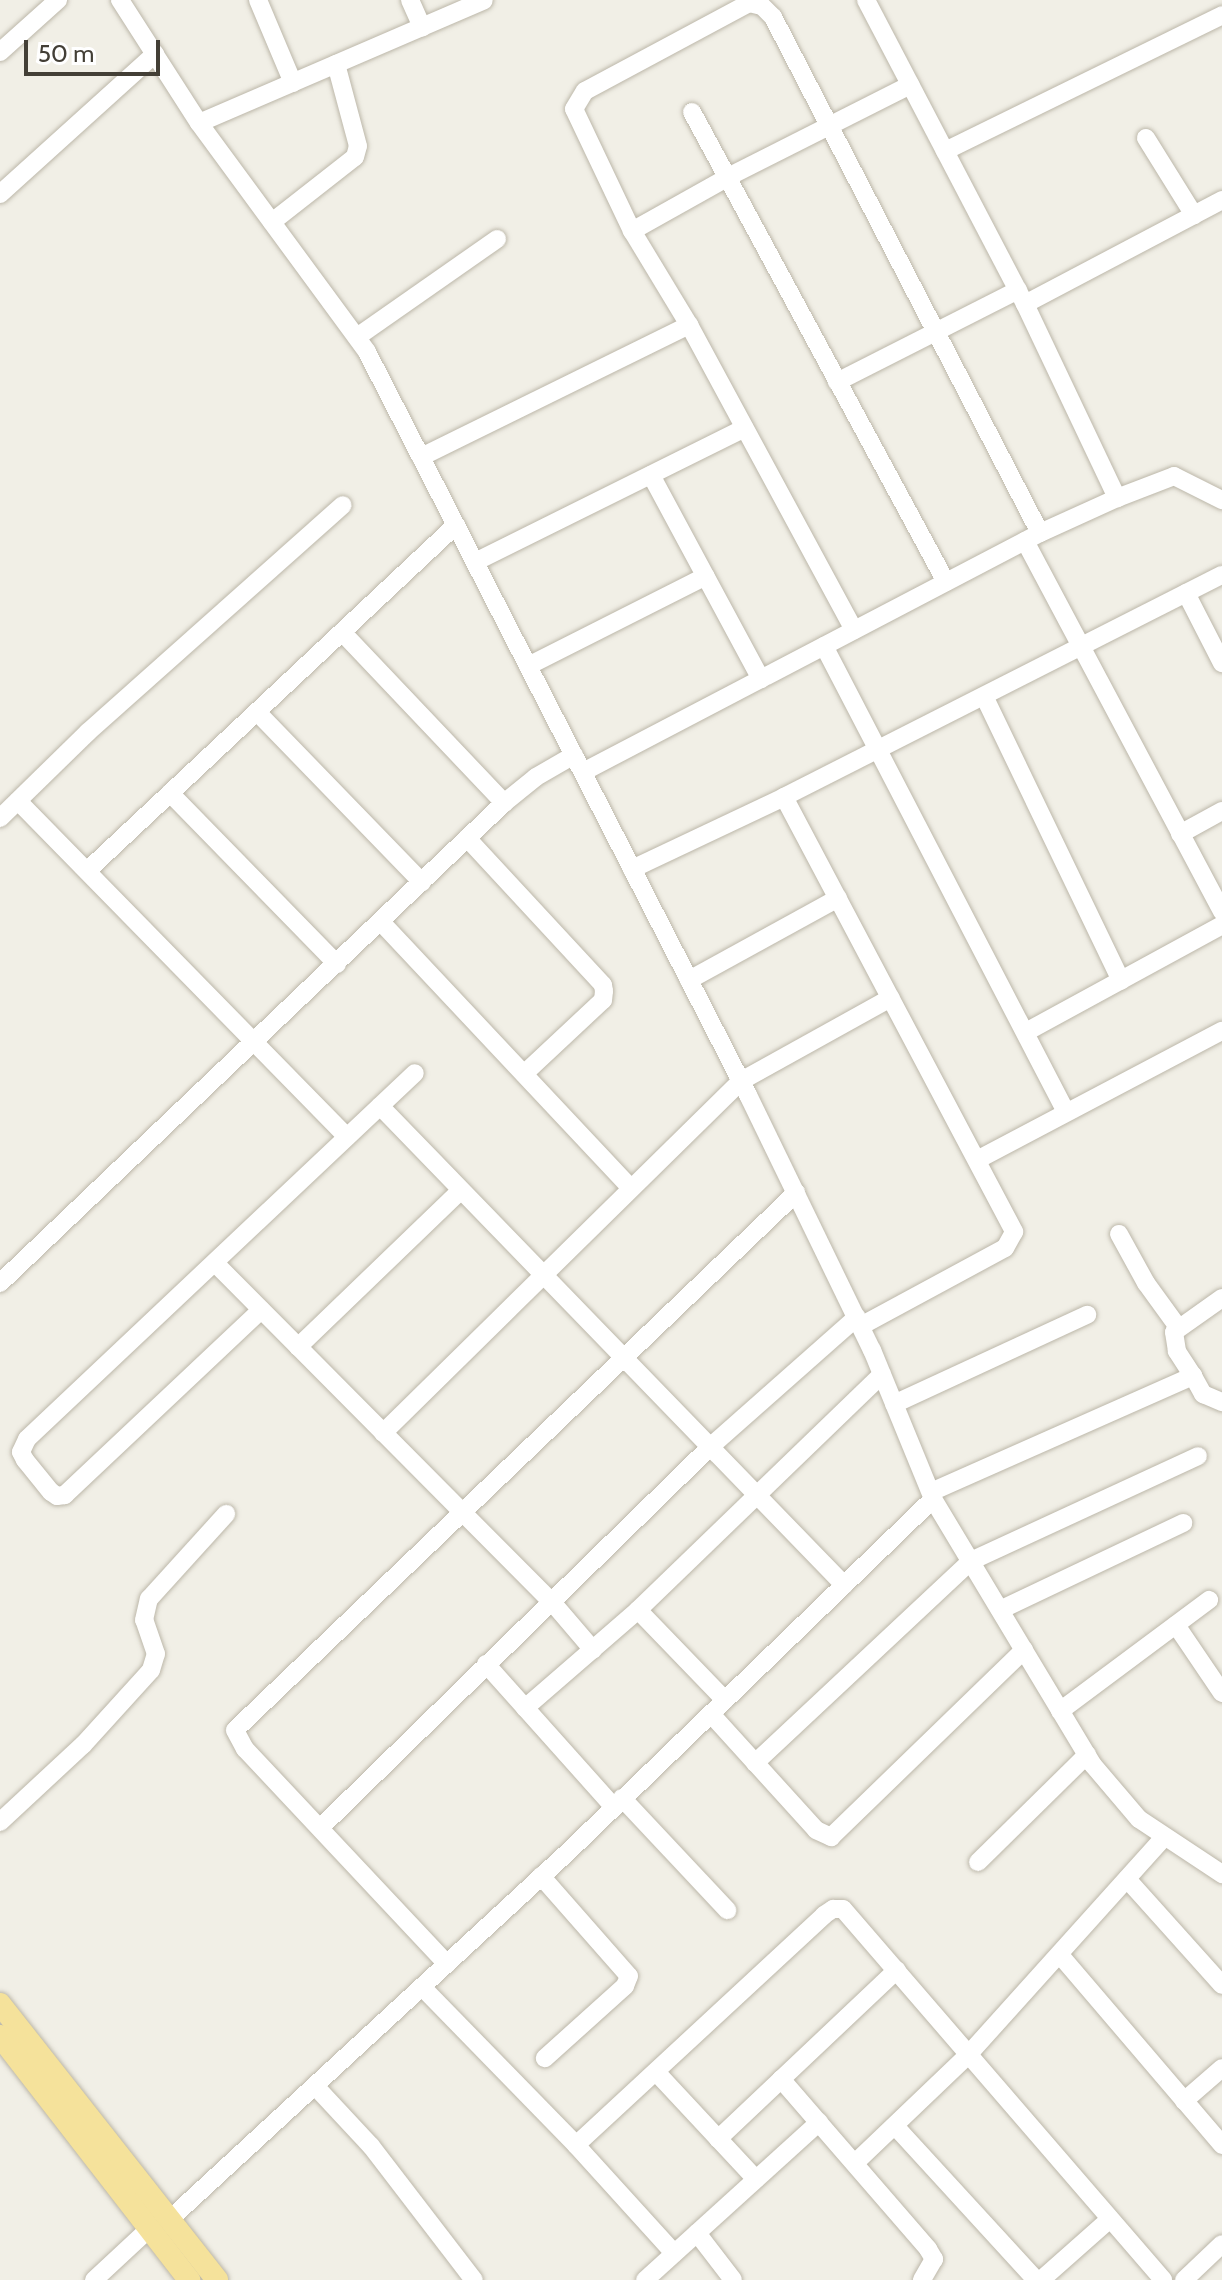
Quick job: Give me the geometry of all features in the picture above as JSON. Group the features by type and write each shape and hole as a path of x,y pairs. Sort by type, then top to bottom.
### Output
{"main road":[{"path":"0,2004 160,2224 189,2280"},
{"path":"0,2036 160,2224 217,2280"}],"street":[{"path":"0,52 58,0"},
{"path":"120,0 199,123 357,337 741,1081 859,1322 932,1496 1087,1755 1139,1819 1222,1874"},
{"path":"258,0 293,83"},
{"path":"410,0 422,27"},
{"path":"199,123 484,0"},
{"path":"866,0 1022,297 1117,498"},
{"path":"854,630 689,325 632,231 574,109 585,91 749,3 762,6 773,17 934,332 1081,646 1222,912"},
{"path":"945,151 1222,15"},
{"path":"0,194 155,54"},
{"path":"272,222 355,157 358,146 336,64"},
{"path":"632,231 730,176 910,85"},
{"path":"692,112 730,176 946,582"},
{"path":"1146,138 1194,215"},
{"path":"837,382 934,332 1022,297 1222,200"},
{"path":"357,337 497,239"},
{"path":"421,457 689,325"},
{"path":"475,562 745,428"},
{"path":"651,475 761,679"},
{"path":"583,772 1032,537 1117,498 1174,476 1222,500"},
{"path":"0,818 88,732 343,505"},
{"path":"87,871 456,525"},
{"path":"632,869 784,797 1222,575"},
{"path":"528,666 706,576"},
{"path":"1186,593 1222,663"},
{"path":"342,632 504,803"},
{"path":"824,646 1066,1112"},
{"path":"984,696 1121,981"},
{"path":"257,712 422,882"},
{"path":"0,1283 504,803 536,777 574,755"},
{"path":"170,793 337,964"},
{"path":"320,1828 710,1447 859,1322 1011,1243 1014,1232 784,797"},
{"path":"18,801 347,1137"},
{"path":"1180,834 1222,811"},
{"path":"467,838 604,991 603,1000 524,1074"},
{"path":"689,980 838,898"},
{"path":"381,922 631,1188"},
{"path":"1026,1032 1222,925"},
{"path":"383,1433 741,1081 891,998"},
{"path":"977,1160 1222,1031"},
{"path":"261,1310 65,1495 57,1496 51,1492 21,1452 27,1439 415,1073"},
{"path":"380,1106 844,1585"},
{"path":"298,1347 461,1190"},
{"path":"447,1964 245,1749 235,1730 796,1193"},
{"path":"1119,1234 1146,1283 1178,1327"},
{"path":"216,1264 552,1602 593,1650"},
{"path":"1222,1298 1178,1327 1174,1341 1203,1394 1222,1402"},
{"path":"894,1404 1087,1315"},
{"path":"525,1708 638,1610 882,1374"},
{"path":"94,2280 315,2086 447,1964 711,1714 932,1496 1193,1376"},
{"path":"755,1763 971,1561 1198,1456"},
{"path":"0,1822 83,1745 151,1670 156,1654 144,1620 149,1599 226,1514"},
{"path":"1000,1610 1183,1523"},
{"path":"1060,1711 1209,1600"},
{"path":"638,1610 725,1700"},
{"path":"1176,1625 1222,1693"},
{"path":"711,1714 816,1830 831,1837 1024,1650"},
{"path":"486,1664 525,1708 727,1910"},
{"path":"978,1862 1087,1755"},
{"path":"855,2163 968,2055 1164,1837"},
{"path":"541,1876 629,1976 625,1986 545,2058"},
{"path":"1127,1879 1222,1985"},
{"path":"576,2145 833,1909 843,1909 1163,2280"},
{"path":"1060,1955 1222,2145"},
{"path":"718,2139 897,1970"},
{"path":"422,1987 576,2145 674,2253"},
{"path":"1184,2101 1222,2068"},
{"path":"657,2073 756,2179"},
{"path":"781,2079 934,2259 922,2280"},
{"path":"315,2086 371,2146 474,2280"},
{"path":"645,2280 819,2122"},
{"path":"895,2126 1038,2280 1110,2219"},
{"path":"697,2233 733,2280"},
{"path":"1184,2280 1222,2244"}]}
